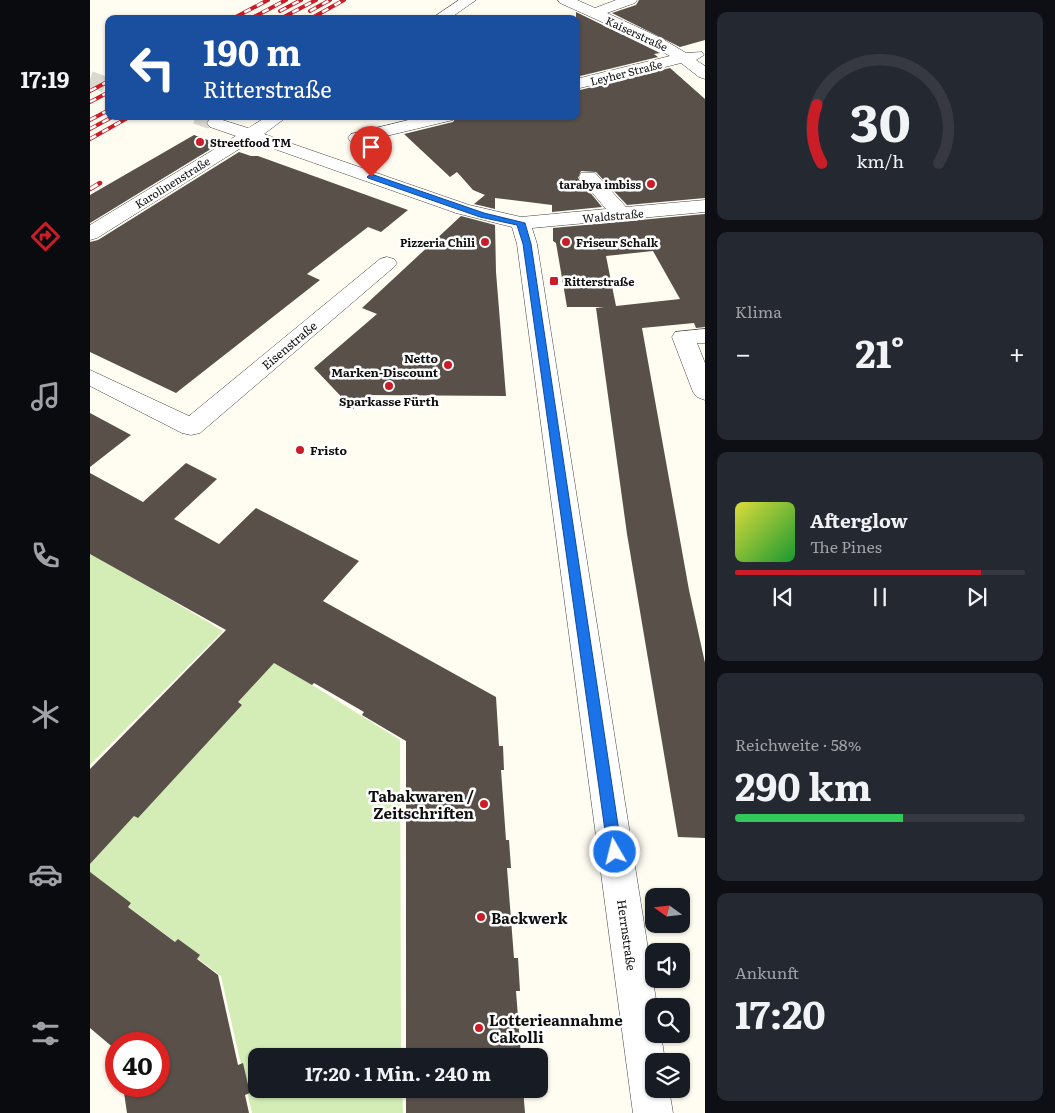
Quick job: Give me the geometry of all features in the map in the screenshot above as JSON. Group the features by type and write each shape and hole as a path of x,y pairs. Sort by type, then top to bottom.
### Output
{"street":[{"path":"445,15 469,0"},
{"name":"Kaiserstraße","path":"565,0 686,58 705,74"},
{"path":"594,13 630,0"},
{"name":"Leyher Straße","path":"580,83 705,53"},
{"name":"Karolinenstraße","path":"90,234 274,120"},
{"path":"357,138 431,120"},
{"path":"216,123 248,136 469,211 521,223"},
{"path":"588,177 621,214"},
{"name":"Waldstraße","path":"521,223 705,206"},
{"name":"Herrnstraße","path":"521,223 527,244 653,1113"},
{"name":"Eisenstraße","path":"90,377 191,427 387,263"},
{"path":"705,336 683,337 705,392"}],"green space":[{"path":"90,552 223,631 90,765"},
{"path":"274,661 400,740 401,1048 248,1048 248,1095 221,976 90,878 90,864"},
{"path":"249,1098 402,1098 403,1113 252,1113"}],"building":[{"path":"639,0 705,0 705,40 680,47 612,13 636,5"},
{"path":"576,12 660,53 654,54 658,57 580,76 580,15 576,15"},
{"path":"670,68 705,99 705,198 627,205 596,172 581,171 578,178 602,207 552,212 552,205 495,198 495,209 474,204 485,195 473,190 457,172 450,177 404,134 453,122 454,120 580,120 580,90"},
{"path":"194,135 219,144 90,223 90,195"},
{"path":"239,152 258,156 408,210 381,232 368,227 307,274 320,280 176,393 90,352 90,242 98,240"},
{"path":"705,214 705,327 696,328 694,323 642,328 689,590 705,663 705,838 678,837 627,534 596,308 604,307 567,307 556,243 553,241 553,228","holes":["653,251 680,299 616,306 606,256"]},
{"path":"461,216 495,225 496,272 506,396 367,395 353,409 314,368 377,314 362,308"},
{"path":"90,413 131,435 90,467"},
{"path":"186,463 217,479 174,519 219,544 256,508 359,561 323,601 496,697 499,746 503,746 504,770 501,770 506,840 509,840 511,868 507,868 514,958 518,958 520,991 516,991 520,1048 406,1048 406,741 362,715 364,712 314,683 312,685 274,663 238,702 242,705 138,818 134,816 90,864 90,769 226,630 90,554 90,473 143,502"},
{"path":"90,872 131,903 128,907 175,942 178,939 200,955 197,959 218,975 238,1065 243,1063 248,1084 248,1094 245,1095 249,1113 127,1113 125,1097 170,1097 170,1032 105,1032 105,1041 90,1028"},
{"path":"406,1098 524,1098 525,1113 406,1113"}],"tunnel":[{"path":"90,79 105,85"},
{"path":"207,120 216,123"}],"railway":[{"path":"240,15 268,0"},
{"path":"258,15 286,0"},
{"path":"280,11 301,0"},
{"path":"288,15 316,0"},
{"path":"310,11 330,0"},
{"path":"317,15 344,0"},
{"path":"90,91 105,83"},
{"path":"90,102 105,94"},
{"path":"90,120 105,112"},
{"path":"90,129 107,120"},
{"path":"90,139 124,120"},
{"path":"90,189 100,183"}],"place":[{"name":"Streetfood TM","path":"200,142"},
{"name":"tarabya imbiss","path":"651,184"},
{"name":"Pizzeria Chili","path":"485,242"},
{"name":"Friseur Schalk","path":"566,242"},
{"name":"Ritterstraße","path":"554,281"},
{"name":"Netto Marken-Discount","path":"448,365"},
{"name":"Sparkasse Fürth","path":"389,386"},
{"name":"Fristo","path":"300,450"},
{"name":"Tabakwaren / Zeitschriften","path":"484,804"},
{"name":"Backwerk","path":"481,917"},
{"name":"Lotterieannahme Cakolli","path":"479,1028"}],"route":[{"path":"371,177 482,215 521,223 527,244 615,852"}]}
